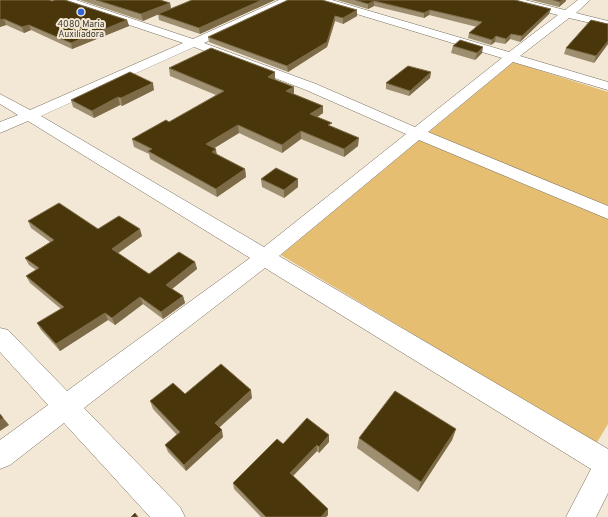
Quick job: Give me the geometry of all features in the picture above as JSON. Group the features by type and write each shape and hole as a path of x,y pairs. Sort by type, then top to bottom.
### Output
{"street":[{"path":"65,0 194,43 311,86 418,134 608,214"},
{"path":"0,128 30,116 288,0"},
{"path":"321,0 608,86"},
{"path":"512,0 608,24"},
{"path":"0,456 265,257 512,56 585,0"},
{"path":"0,98 608,464 581,517"},
{"path":"0,337 66,405 170,517"}],"shaded area":[{"path":"513,62 608,92 608,424 596,444 281,255"}],"building":[{"path":"0,0 65,0 127,20 71,43 29,25 22,27 4,19 0,20"},
{"path":"96,0 160,0 170,3 141,14"},
{"path":"192,0 262,0 199,28 158,14"},
{"path":"288,0 322,0 357,10 343,18 335,16 327,42 287,66 208,37"},
{"path":"355,0 515,0 551,9 522,36 511,34 506,39 496,36 492,40 469,33 482,22 430,10 424,13 374,1 368,4"},
{"path":"591,20 608,24 608,41 596,56 566,48"},
{"path":"460,40 483,47 477,53 453,46"},
{"path":"211,48 275,72 268,77 294,87 286,91 323,106 310,114 332,123 328,125 359,138 344,149 301,131 282,145 238,125 206,144 216,149 212,152 245,169 216,189 148,151 152,149 132,139 166,120 169,122 224,91 169,68"},
{"path":"408,66 431,72 410,91 386,83"},
{"path":"130,72 153,83 121,98 118,97 92,111 71,100"},
{"path":"276,168 298,179 284,190 261,179"},
{"path":"59,203 98,229 119,216 140,229 112,249 149,274 179,252 195,262 166,285 183,296 161,312 140,297 112,318 105,313 56,344 37,323 64,307 26,276 39,268 25,258 54,240 28,221"},
{"path":"221,364 251,390 215,423 222,430 184,465 165,445 180,432 150,401 173,383 185,394"},
{"path":"395,391 456,429 421,482 359,438"},
{"path":"307,418 329,435 319,447 317,445 290,473 328,509 321,517 266,517 233,483 277,439 283,444"},
{"path":"135,513 138,517 131,517"}],"place":[{"name":"4080 Maria Auxiliadora","path":"81,12"}]}
